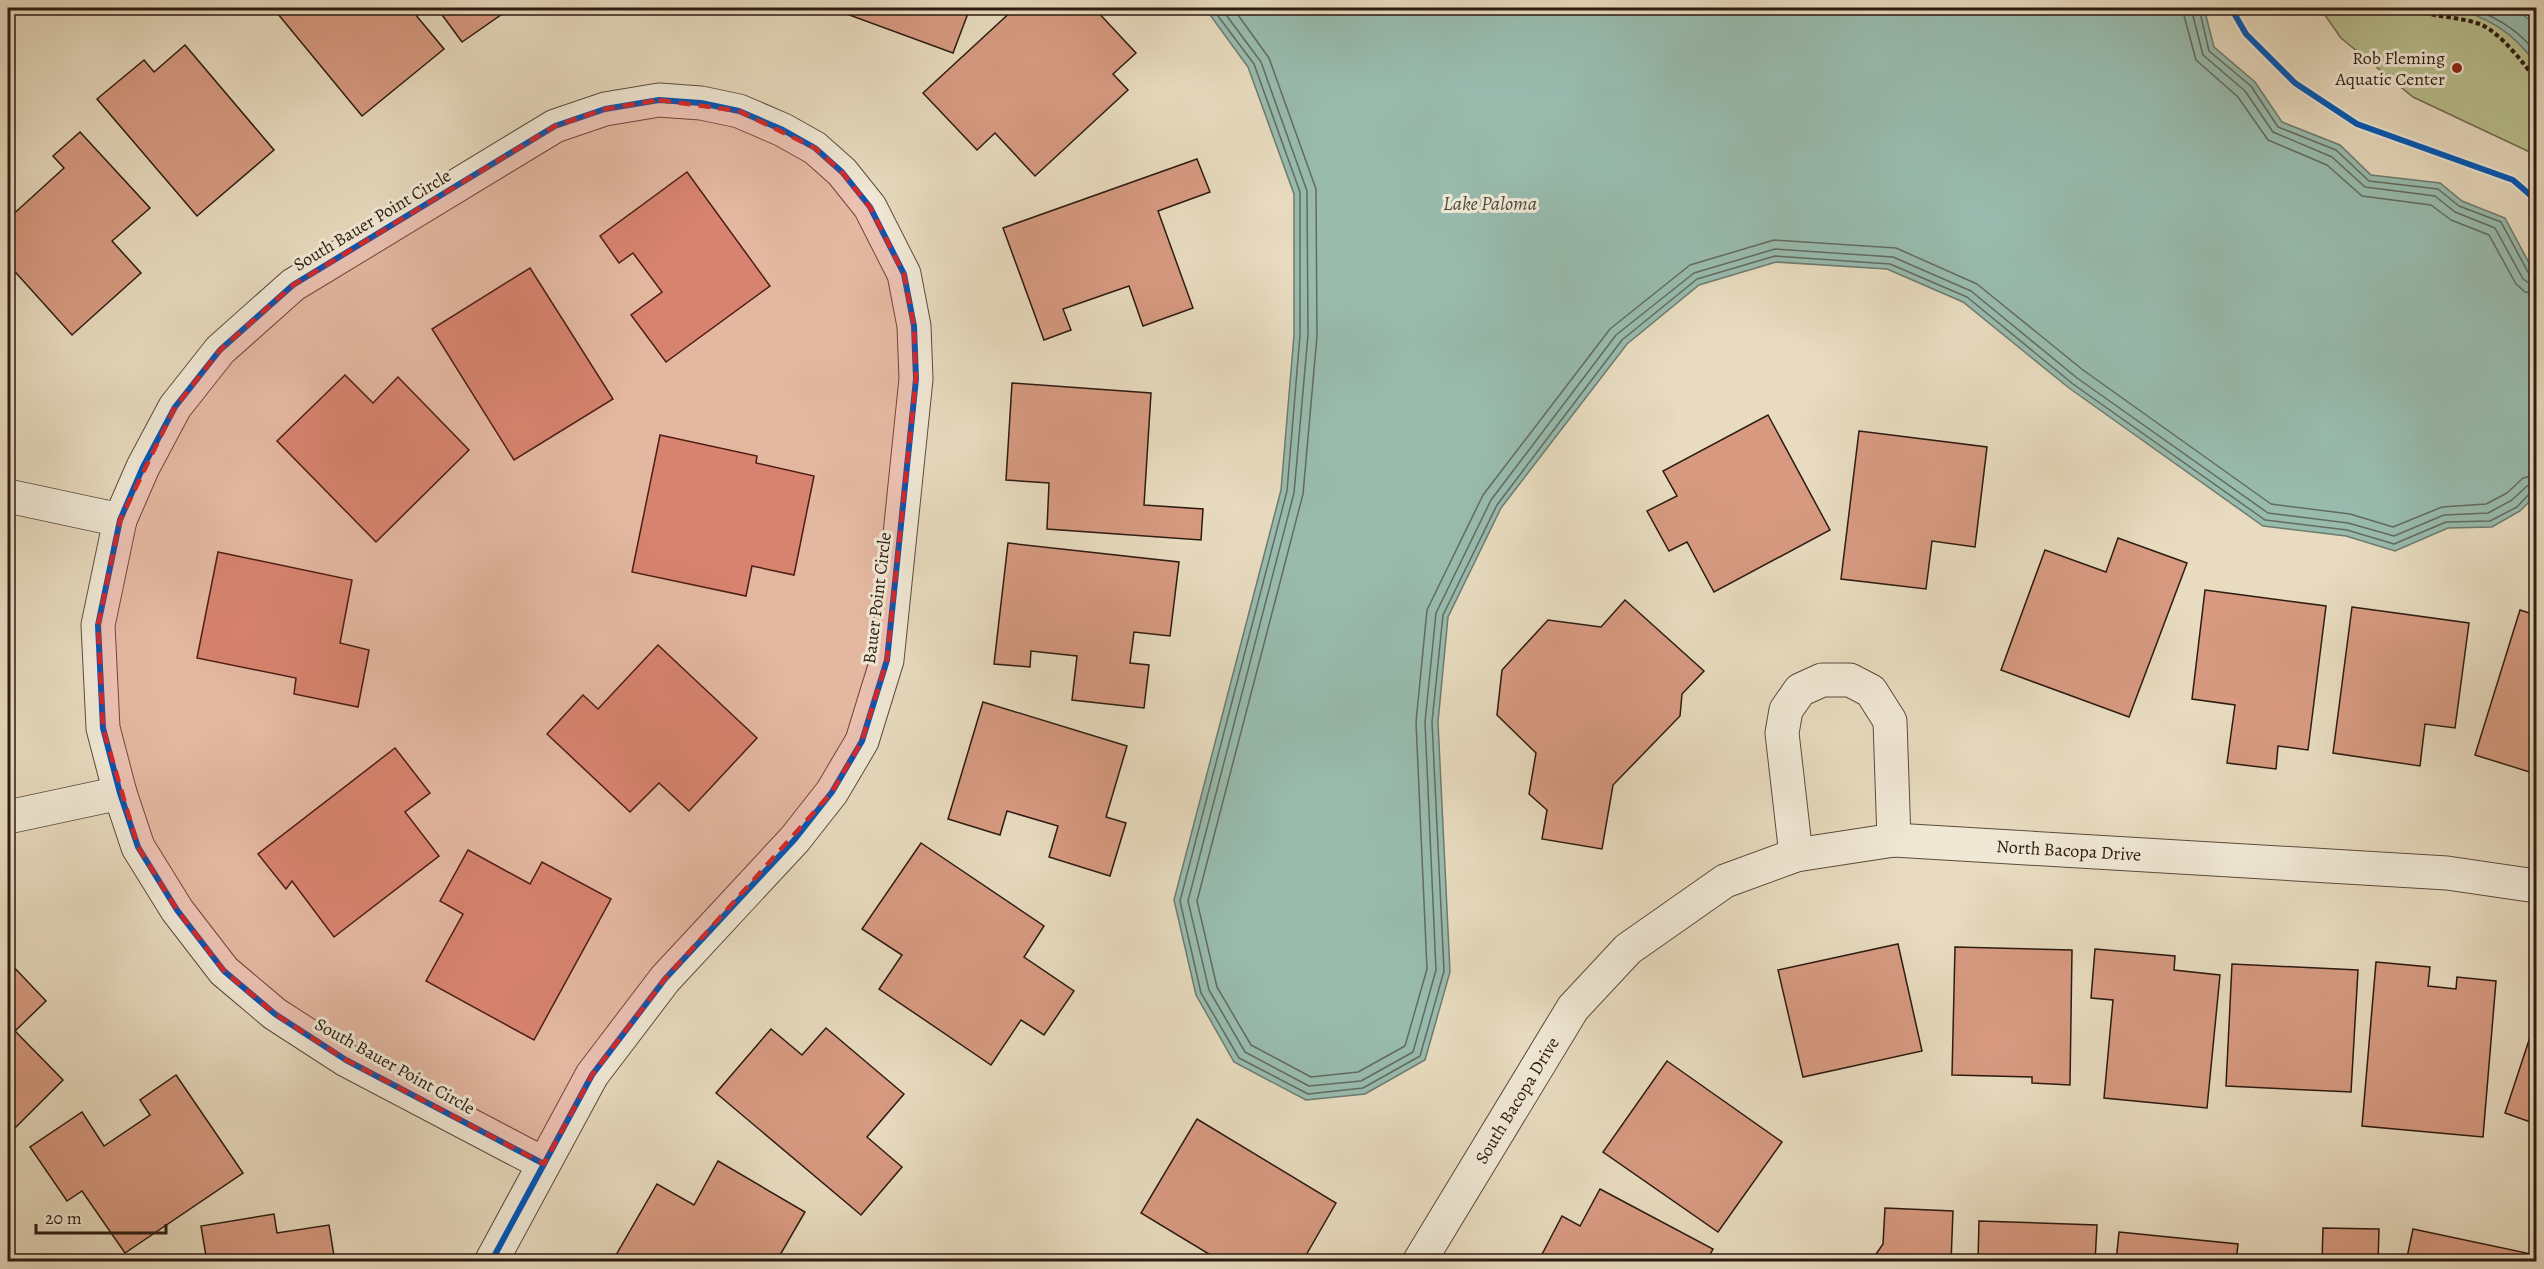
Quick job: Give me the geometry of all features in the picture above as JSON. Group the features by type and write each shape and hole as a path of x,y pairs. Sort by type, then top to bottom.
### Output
{"street":[{"name":"South Bauer Point Circle","path":"544,1164 346,1060 275,1014 224,971 177,910 138,847 102,728 98,626 120,520 143,467 175,407 220,350 293,285 555,126 604,109 659,99 701,102 739,111"},
{"name":"Bauer Point Circle","path":"491,1262 592,1075 658,989 795,839 832,792 862,741 887,660 916,379 914,326 904,274 870,207 842,172 815,148 783,130 739,111"},
{"path":"8,496 120,520"},
{"path":"1796,855 1782,733 1786,710 1800,690 1822,680 1850,680 1871,691 1890,721 1894,840"},
{"path":"8,817 120,793"},
{"name":"North Bacopa Drive","path":"1628,949 1725,881 1796,855 1894,840 2447,873 2536,886"},
{"name":"South Bacopa Drive","path":"1419,1262 1573,1008 1628,949"}],"path":[{"path":"2410,8 2483,26 2523,60 2536,81"}],"highlighted area":[{"path":"659,100 739,111 815,148 842,172 870,207 904,274 914,326 916,379 887,660 862,741 832,792 665,979 592,1075 544,1164 346,1060 275,1014 224,971 177,910 138,847 103,728 98,625 120,520 175,407 220,350 293,285 555,126 605,109"}],"green space":[{"name":"Rob Fleming Aquatic Center","path":"2320,8 2536,8 2536,155 2413,97 2341,38"}],"water":[{"name":"Lake Paloma","path":"1205,8 2204,8 2214,47 2255,82 2282,122 2340,145 2371,175 2440,183 2462,201 2505,218 2536,276 2536,495 2520,511 2492,527 2448,528 2395,551 2346,536 2263,526 2069,388 1963,302 1887,269 1776,262 1699,285 1627,344 1501,508 1448,617 1438,722 1450,972 1425,1060 1365,1094 1306,1100 1234,1062 1196,995 1174,900 1281,490 1294,335 1294,194 1248,67"},
{"path":"2448,8 2514,8 2536,25 2536,64 2519,43 2487,20"}],"building":[{"path":"273,8 410,8 444,49 362,116"},
{"path":"437,8 511,8 462,42"},
{"path":"833,8 970,8 953,53"},
{"path":"1015,8 1094,8 1136,53 1113,74 1128,90 1035,176 995,133 977,150 923,93"},
{"path":"185,45 274,150 197,216 97,99 144,60 154,72"},
{"path":"80,132 150,208 112,241 141,273 72,335 8,264 8,219 64,168 53,156"},
{"path":"1197,159 1210,192 1158,211 1193,308 1143,326 1129,286 1063,309 1071,330 1044,340 1003,228"},
{"path":"687,172 770,286 666,362 631,315 662,292 633,253 619,263 600,236"},
{"path":"530,268 613,399 514,460 432,329"},
{"path":"345,375 373,403 398,377 469,450 376,542 277,441"},
{"path":"1012,383 1151,393 1144,505 1203,509 1201,540 1047,529 1049,483 1006,480"},
{"path":"1768,415 1830,530 1714,592 1687,542 1669,551 1647,511 1677,496 1663,471"},
{"path":"1859,431 1987,447 1975,547 1932,541 1926,589 1841,579"},
{"path":"660,435 757,456 756,463 814,476 794,575 752,566 746,596 632,572"},
{"path":"2118,538 2187,563 2129,717 2001,670 2045,550 2106,572"},
{"path":"1008,543 1179,562 1170,636 1134,632 1130,663 1149,665 1144,708 1072,700 1077,656 1031,651 1030,667 994,664"},
{"path":"218,552 352,580 340,643 369,650 358,707 294,694 296,678 197,658"},
{"path":"2205,590 2326,606 2308,750 2278,746 2276,769 2227,763 2235,705 2192,699"},
{"path":"1625,600 1704,671 1682,694 1680,716 1613,785 1602,849 1542,839 1547,810 1529,794 1536,753 1497,715 1502,670 1548,620 1601,627"},
{"path":"2352,607 2469,623 2455,728 2425,724 2420,766 2333,753"},
{"path":"2520,610 2536,615 2536,774 2475,755"},
{"path":"658,645 757,738 689,811 659,783 630,812 547,734 583,695 598,709"},
{"path":"983,702 1127,746 1106,817 1126,823 1110,876 1049,857 1058,826 1007,811 1000,835 948,819"},
{"path":"395,748 430,793 405,812 439,856 334,937 292,881 286,889 258,854"},
{"path":"921,843 1044,926 1024,957 1074,991 1044,1035 1021,1020 991,1065 879,989 902,955 862,929"},
{"path":"468,850 530,884 542,862 611,899 534,1040 426,981 463,914 440,901"},
{"path":"1898,944 1922,1051 1803,1077 1778,970"},
{"path":"1955,947 2072,950 2070,1085 2032,1083 2032,1077 1952,1075"},
{"path":"2095,949 2175,956 2174,970 2220,975 2207,1108 2104,1098 2113,1000 2091,998"},
{"path":"8,961 46,1001 15,1031 63,1080 8,1135"},
{"path":"2376,962 2430,967 2428,986 2456,989 2457,977 2496,981 2483,1137 2362,1126"},
{"path":"2232,964 2358,970 2351,1092 2226,1086"},
{"path":"2536,1019 2536,1124 2505,1113"},
{"path":"826,1028 904,1094 867,1137 902,1167 861,1215 716,1093 771,1029 802,1055"},
{"path":"1667,1061 1782,1142 1718,1232 1603,1152"},
{"path":"176,1075 243,1173 125,1253 82,1191 67,1201 30,1147 82,1112 104,1146 150,1115 140,1100"},
{"path":"1197,1119 1336,1203 1302,1262 1222,1262 1141,1213"},
{"path":"718,1161 805,1212 776,1262 612,1262 657,1184 694,1205"},
{"path":"1600,1189 1713,1249 1706,1262 1538,1262 1562,1216 1580,1226"},
{"path":"1885,1208 1953,1211 1951,1262 1831,1262 1831,1258 1872,1260 1883,1244"},
{"path":"274,1214 277,1233 329,1225 335,1262 207,1262 201,1226"},
{"path":"1979,1221 2097,1225 2095,1262 1978,1262"},
{"path":"2323,1228 2379,1229 2378,1262 2322,1262"},
{"path":"2413,1229 2536,1255 2536,1262 2406,1262"},
{"path":"2119,1232 2238,1244 2236,1262 2116,1262"}],"cycle path":[{"path":"2231,8 2246,34 2295,83 2357,124 2513,180 2536,200"},
{"path":"491,1262 544,1164 592,1075 665,979 795,839 832,792 862,741 887,660 916,379 914,326 904,274 870,207 842,172 815,148 783,130 739,111 701,103 659,100 605,109 555,126 293,285 220,350 175,407 143,467 120,520 98,625 103,728 120,793 138,847 177,910 224,971 275,1014 346,1060 544,1164"}],"place":[{"name":"Rob Fleming Aquatic Center","path":"2457,68"}]}
